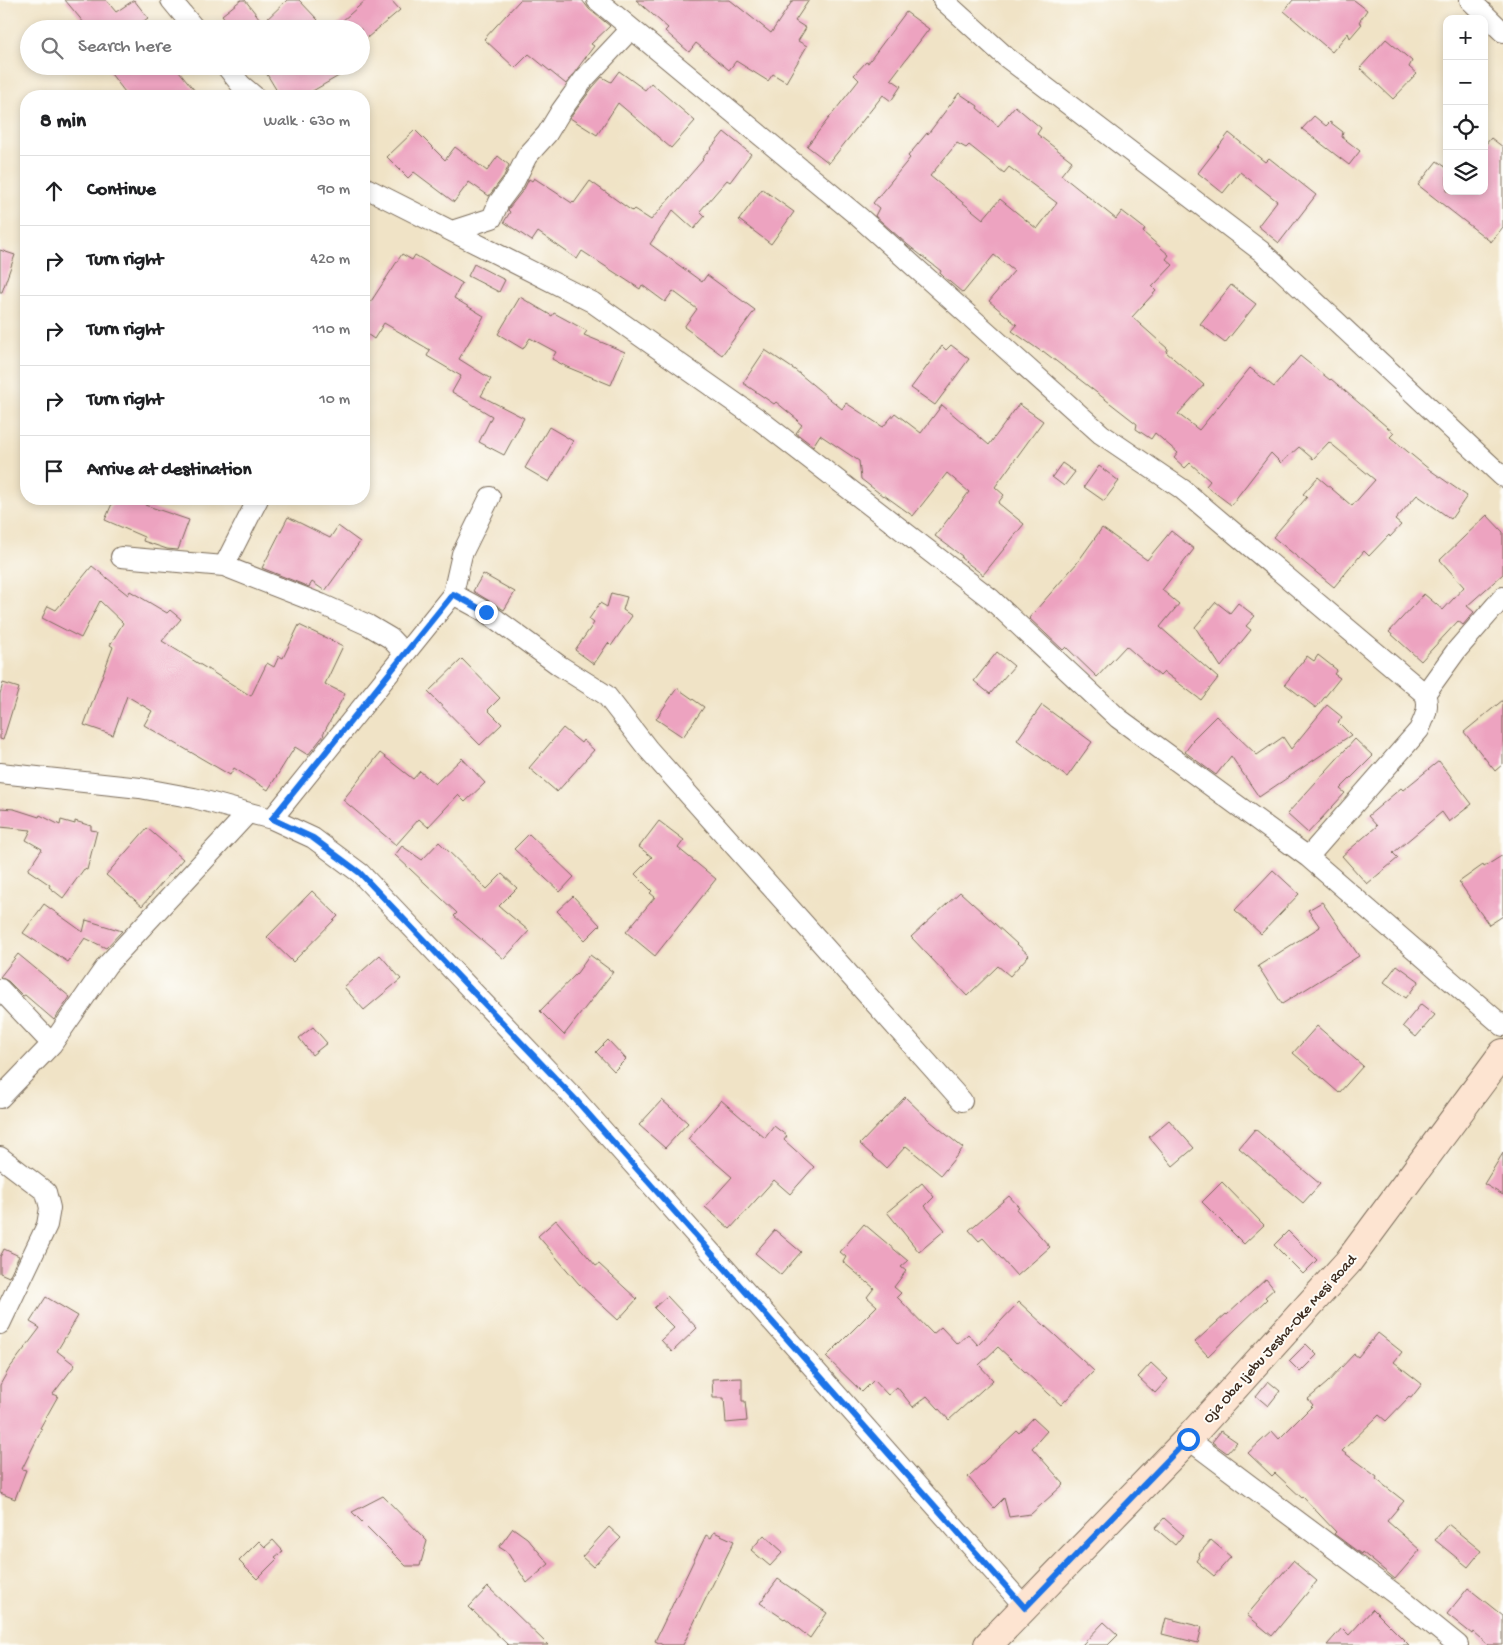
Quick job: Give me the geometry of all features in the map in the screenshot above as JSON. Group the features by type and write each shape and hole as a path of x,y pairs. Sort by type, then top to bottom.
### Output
{"main road":[{"name":"Oja Oba Ijebu Jesha-Oke Mesi Road","path":"988,1645 1188,1439 1348,1262 1503,1052"}],"street":[{"path":"171,0 188,20"},
{"path":"597,0 859,217 1101,434 1182,489 1425,694 1428,702 1427,712 1419,730 1308,857"},
{"path":"943,0 1006,57 1261,251 1503,477"},
{"path":"1470,0 1503,32"},
{"path":"452,231 492,218 499,202 514,182 527,156 548,134 561,111 584,79 631,29"},
{"path":"233,75 247,90"},
{"path":"370,189 592,302 761,421 991,599 1118,718 1308,857 1503,1026"},
{"path":"272,819 453,594 462,554 490,497"},
{"path":"224,566 255,505"},
{"path":"121,557 224,566 368,625 390,638 405,654"},
{"path":"453,594 486,612 560,666 606,695 648,749 962,1101"},
{"path":"1425,694 1456,651 1503,597"},
{"path":"0,773 140,788 194,798 272,819 313,838 360,873 576,1100 1025,1608"},
{"path":"0,1098 52,1044 106,965 248,813"},
{"path":"0,989 52,1044"},
{"path":"0,1157 46,1192 50,1208 47,1225 0,1324"},
{"path":"1188,1439 1398,1597 1458,1645"}],"building":[{"path":"65,0 106,0 116,12 134,0 148,18 145,20 82,20"},
{"path":"241,0 245,0 261,20 226,20 222,15"},
{"path":"287,0 299,0 318,20 266,20"},
{"path":"366,0 391,0 400,10 370,35 370,20 343,20"},
{"path":"520,0 582,0 589,9 610,26 591,44 594,46 566,84 529,54 515,68 484,39"},
{"path":"636,0 730,0 771,33 793,0 809,0 795,21 806,28 798,41 807,46 786,82 773,74 768,81 736,61 729,70 696,43 689,52 665,31 668,28"},
{"path":"1293,0 1354,0 1367,10 1359,22 1362,24 1350,38 1348,33 1332,52 1284,11"},
{"path":"906,12 929,29 891,79 901,86 891,101 883,95 829,163 807,146 859,80 854,75 866,62 868,63"},
{"path":"1386,39 1412,61 1409,67 1417,74 1393,99 1360,68"},
{"path":"619,71 645,90 651,83 695,121 671,148 618,103 597,135 570,118 602,77 611,82"},
{"path":"112,75 182,75 194,90 123,90"},
{"path":"267,75 340,75 314,90 276,90"},
{"path":"959,93 978,106 977,108 998,126 1015,106 1041,128 1037,134 1072,161 1061,175 1116,219 1122,211 1145,229 1143,232 1169,255 1166,259 1173,265 1152,287 1156,291 1132,317 1168,349 1166,352 1204,385 1178,414 1199,430 1250,368 1274,387 1300,356 1331,379 1394,433 1390,437 1430,470 1467,496 1451,519 1417,495 1395,520 1401,525 1369,556 1364,551 1334,587 1273,537 1307,497 1303,494 1318,477 1352,506 1375,480 1329,442 1313,459 1299,447 1281,463 1271,453 1231,505 1206,486 1210,481 1190,463 1185,468 1174,458 1178,453 1155,433 1151,439 1136,429 1137,424 1043,351 1012,331 1017,325 989,301 1014,271 994,255 963,293 940,273 941,271 875,216 879,208 873,203 910,158 908,156 928,134","holes":["957,143 966,148 969,145 1004,173 1009,167 1057,203 1037,229 1000,199 983,219 930,176"]},
{"path":"1314,116 1326,126 1330,122 1343,132 1342,137 1360,151 1349,165 1302,129"},
{"path":"415,130 445,160 455,147 487,171 498,156 509,165 504,176 489,196 469,182 454,202 414,172 408,178 387,157"},
{"path":"724,132 751,154 730,182 727,180 700,211 705,216 694,229 673,210 650,244 702,282 707,275 755,310 722,355 684,327 697,309 673,291 665,302 642,285 640,289 582,251 577,259 538,232 532,241 504,222 510,212 509,208 524,189 529,179 532,181 534,178 572,203 574,203 590,181 632,211 634,209 651,220 703,160"},
{"path":"1229,133 1265,162 1269,158 1316,195 1279,243 1258,226 1277,201 1240,172 1223,193 1198,173"},
{"path":"1491,138 1503,147 1503,227 1491,242 1418,185 1437,161 1443,165 1443,195 1488,195 1488,141"},
{"path":"762,189 794,212 771,244 739,220"},
{"path":"0,250 15,255 2,292 0,292"},
{"path":"402,254 412,260 415,255 462,283 454,298 484,316 459,359 491,379 481,396 524,418 504,455 479,442 492,416 452,392 461,376 427,356 430,350 384,323 374,339 370,336 370,303"},
{"path":"474,264 505,280 499,292 468,276"},
{"path":"1231,285 1256,304 1225,343 1200,324"},
{"path":"520,297 552,316 554,313 587,331 584,335 625,352 611,385 552,359 556,352 530,338 523,349 498,334"},
{"path":"951,345 969,359 935,405 911,388 942,346 946,350"},
{"path":"765,350 795,370 842,409 846,403 883,427 895,413 921,433 942,405 989,445 1019,404 1043,421 995,487 1004,495 998,503 1024,524 983,575 961,558 962,556 935,536 969,492 947,473 913,516 883,496 861,479 859,461 820,435 813,446 796,433 802,425 798,420 776,402 774,404 743,383"},
{"path":"549,427 573,441 549,482 525,468"},
{"path":"1062,463 1075,472 1064,486 1052,477"},
{"path":"1099,466 1119,481 1104,501 1084,487"},
{"path":"111,505 145,505 189,520 178,550 167,549 143,541 144,537 105,520"},
{"path":"1487,515 1503,532 1503,574 1467,606 1474,612 1463,625 1458,621 1421,661 1389,632 1424,594 1443,610 1464,587 1440,560"},
{"path":"288,517 330,538 338,526 360,542 325,591 312,582 309,587 262,568"},
{"path":"1102,528 1147,560 1171,531 1194,549 1162,590 1179,604 1160,627 1218,678 1201,700 1164,672 1160,676 1126,646 1097,677 1066,647 1063,650 1029,618 1077,563"},
{"path":"92,566 128,595 130,591 167,613 170,610 181,619 162,641 251,696 267,663 274,667 279,656 283,658 299,625 343,646 325,684 345,694 324,735 308,755 295,747 268,790 234,768 230,775 144,725 152,711 127,696 113,735 84,725 113,647 110,645 123,623 100,601 81,638 42,618 48,606 56,610"},
{"path":"483,574 515,592 504,610 473,591"},
{"path":"611,593 627,597 623,610 632,616 611,646 608,643 594,664 575,650 594,623 589,619 600,603 607,607"},
{"path":"1216,602 1230,613 1238,603 1255,616 1246,626 1251,630 1221,667 1195,627"},
{"path":"997,652 1014,666 990,694 974,681"},
{"path":"1318,655 1337,670 1334,674 1340,678 1316,708 1285,684 1307,656 1314,661"},
{"path":"462,659 500,698 488,710 502,724 480,745 428,692"},
{"path":"3,683 19,688 3,740 0,739 0,694"},
{"path":"677,688 704,707 683,737 656,719"},
{"path":"1503,700 1503,764 1495,771 1464,732"},
{"path":"1042,705 1092,742 1067,777 1017,740"},
{"path":"1327,705 1342,717 1338,722 1351,735 1259,797 1231,756 1216,775 1185,752 1192,740 1216,716 1257,755 1283,737 1291,749"},
{"path":"563,728 581,743 583,740 594,750 557,792 529,768"},
{"path":"1355,739 1373,756 1340,789 1345,793 1308,833 1287,814"},
{"path":"380,753 413,779 420,771 435,784 462,758 485,783 465,802 458,795 428,827 419,819 396,845 343,800"},
{"path":"1439,761 1472,804 1449,822 1442,812 1393,853 1398,858 1367,884 1342,856 1377,826 1368,816 1401,788 1403,790"},
{"path":"0,808 14,809 39,817 40,815 60,825 61,820 75,824 75,821 91,826 91,830 97,831 87,870 84,869 63,898 49,887 50,885 28,870 42,849 26,840 31,830 0,827"},
{"path":"659,821 684,840 678,848 716,879 655,956 626,932 655,897 650,893 652,891 635,874 652,857 639,847"},
{"path":"147,828 183,859 142,906 106,875"},
{"path":"529,834 574,877 560,892 514,849"},
{"path":"439,842 487,889 502,874 517,888 499,906 529,931 504,959 454,916 457,913 395,855 402,846 422,860"},
{"path":"1503,855 1503,916 1489,925 1459,882 1483,865 1484,867"},
{"path":"1273,870 1299,894 1261,934 1235,910"},
{"path":"312,891 338,916 293,962 267,937"},
{"path":"960,892 1029,955 1010,976 998,966 967,996 911,937"},
{"path":"573,896 600,925 585,940 557,911"},
{"path":"1322,902 1359,956 1282,1004 1258,966 1320,927 1308,910"},
{"path":"44,904 83,932 86,920 122,931 106,948 85,938 68,962 23,933"},
{"path":"18,954 70,997 54,1020 25,995 23,996 8,981 0,977"},
{"path":"380,955 401,979 364,1010 344,987"},
{"path":"590,955 613,972 564,1035 540,1011 577,973"},
{"path":"1397,965 1419,981 1406,998 1384,982"},
{"path":"1421,1004 1435,1015 1416,1037 1403,1026"},
{"path":"1317,1026 1363,1066 1339,1093 1293,1053"},
{"path":"313,1027 327,1043 312,1055 299,1038"},
{"path":"608,1040 626,1059 614,1071 596,1052"},
{"path":"905,1097 930,1121 963,1148 941,1175 906,1146 886,1168 860,1144"},
{"path":"662,1100 688,1123 665,1148 639,1125"},
{"path":"721,1100 765,1138 774,1126 787,1136 784,1140 814,1167 790,1194 774,1180 730,1229 705,1207 732,1177 688,1139"},
{"path":"1169,1120 1194,1148 1173,1166 1149,1137"},
{"path":"1255,1129 1320,1184 1303,1203 1239,1148"},
{"path":"1503,1153 1503,1195 1484,1184"},
{"path":"1222,1182 1264,1225 1244,1244 1202,1202"},
{"path":"922,1183 934,1197 925,1206 945,1230 919,1252 887,1212"},
{"path":"1009,1196 1019,1207 1016,1209 1050,1247 1017,1276 983,1238 979,1241 969,1230"},
{"path":"556,1220 596,1266 599,1264 637,1299 618,1320 579,1284 538,1236"},
{"path":"864,1224 908,1261 901,1267 906,1271 894,1287 901,1293 897,1297 933,1334 941,1327 957,1344 968,1334 978,1345 1019,1302 1094,1371 1061,1405 998,1347 979,1365 993,1380 949,1420 927,1396 913,1407 897,1387 888,1395 874,1380 862,1392 826,1357 877,1306 867,1297 874,1288 843,1262 846,1257 840,1252"},
{"path":"775,1230 801,1252 781,1275 755,1253"},
{"path":"1288,1231 1317,1260 1303,1274 1274,1245"},
{"path":"4,1249 19,1256 9,1277 0,1273 0,1257"},
{"path":"1266,1279 1274,1289 1265,1297 1267,1299 1208,1356 1195,1342"},
{"path":"667,1296 697,1328 672,1352 661,1340 674,1328 654,1308"},
{"path":"46,1297 78,1316 57,1351 75,1365 53,1394 58,1396 40,1428 42,1429 22,1469 26,1470 15,1499 0,1493 0,1385 9,1369 40,1328 30,1322"},
{"path":"1378,1333 1402,1352 1394,1362 1422,1384 1411,1398 1409,1397 1386,1421 1379,1415 1342,1451 1377,1477 1376,1479 1404,1501 1387,1521 1420,1550 1395,1579 1362,1552 1361,1554 1334,1534 1336,1532 1303,1497 1275,1473 1272,1476 1248,1453 1272,1431 1279,1439 1313,1405 1308,1399 1327,1383 1354,1354 1358,1357"},
{"path":"1306,1344 1317,1355 1300,1372 1289,1361"},
{"path":"1151,1363 1168,1379 1155,1393 1138,1377"},
{"path":"742,1378 742,1401 745,1401 747,1421 726,1423 724,1398 713,1398 712,1379"},
{"path":"1268,1381 1280,1391 1268,1406 1256,1396"},
{"path":"1033,1418 1047,1431 1032,1448 1064,1484 1031,1514 1009,1517 1004,1498 994,1508 968,1477 1017,1431 1019,1433"},
{"path":"1221,1431 1237,1442 1227,1453 1212,1442"},
{"path":"383,1496 427,1541 420,1566 406,1566 352,1512"},
{"path":"1164,1518 1183,1535 1175,1545 1155,1528"},
{"path":"1448,1524 1481,1551 1468,1567 1435,1540"},
{"path":"609,1527 621,1538 593,1567 582,1557"},
{"path":"513,1528 527,1538 549,1564 527,1583 507,1552 499,1547"},
{"path":"714,1532 734,1541 683,1645 663,1645 655,1641 706,1535 711,1538"},
{"path":"764,1535 783,1552 770,1566 751,1550"},
{"path":"273,1540 283,1551 275,1557 277,1559 257,1579 239,1561 259,1541 265,1547"},
{"path":"1211,1540 1231,1557 1214,1576 1196,1561 1199,1554"},
{"path":"1293,1561 1317,1581 1272,1636 1247,1615"},
{"path":"778,1579 827,1613 810,1638 785,1618 760,1603"},
{"path":"488,1587 548,1645 508,1645 469,1607"},
{"path":"1468,1588 1503,1616 1503,1645 1488,1645 1447,1614"},
{"path":"1373,1609 1409,1645 1327,1645 1342,1628 1349,1635"},
{"path":"1166,1618 1202,1627 1198,1643 1162,1634"},
{"path":"1104,1622 1118,1635 1108,1645 1082,1645"}],"route":[{"path":"486,612 453,594 272,819 313,838 360,873 576,1100 1025,1608 1188,1439"}]}
